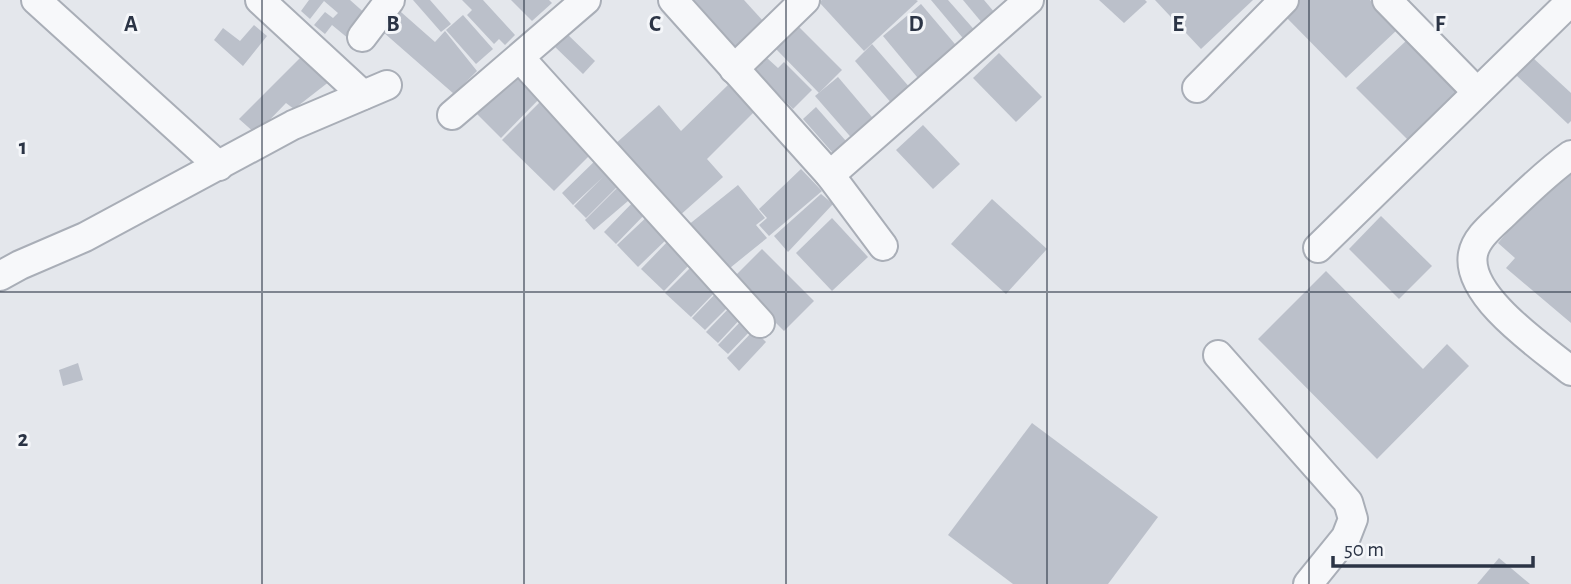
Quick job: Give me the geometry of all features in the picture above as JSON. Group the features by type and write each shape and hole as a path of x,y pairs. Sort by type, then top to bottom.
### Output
{"street":[{"path":"36,0 219,166"},
{"path":"0,276 85,237 293,125 375,90 260,0"},
{"path":"362,37 390,0"},
{"path":"452,115 586,0"},
{"path":"673,0 830,175 883,246"},
{"path":"734,69 805,0"},
{"path":"830,175 1029,0"},
{"path":"1197,88 1284,0"},
{"path":"1387,0 1476,92"},
{"path":"1318,248 1571,1"},
{"path":"520,58 760,323"},
{"path":"1571,155 1549,170 1482,236 1473,254 1474,273 1497,309 1571,371"},
{"path":"1217,355 1348,502 1353,519 1346,537 1308,584"}],"building":[{"path":"309,0 350,0 368,16 349,39 332,25 325,34 314,25 325,12 333,18 338,13 324,1 310,19 301,11"},
{"path":"413,0 430,0 451,24 441,32"},
{"path":"462,0 483,0 515,35 505,45 499,39 494,44 467,15 472,10"},
{"path":"511,0 549,0 552,3 532,21"},
{"path":"694,0 744,0 765,23 736,48"},
{"path":"931,0 948,0 978,34 967,43"},
{"path":"963,0 984,0 995,13 983,24"},
{"path":"1099,0 1145,0 1147,2 1124,23"},
{"path":"1155,0 1253,0 1201,49"},
{"path":"1300,0 1370,0 1398,29 1346,78 1284,15"},
{"path":"918,1 864,51 819,2"},
{"path":"921,4 960,50 922,83 883,36"},
{"path":"393,5 435,42 445,31 477,71 454,94 375,25"},
{"path":"463,15 493,49 476,64 446,30"},
{"path":"254,25 267,36 243,66 214,40 223,28 240,41"},
{"path":"799,27 842,70 819,93 776,49"},
{"path":"564,31 595,61 583,74 552,44"},
{"path":"1407,40 1460,94 1411,143 1356,88"},
{"path":"872,44 911,89 893,105 855,61"},
{"path":"999,53 1042,97 1016,122 973,78"},
{"path":"301,57 311,66 318,64 330,81 294,109 286,103 256,134 239,119"},
{"path":"1532,57 1571,93 1571,121 1568,124 1516,75"},
{"path":"767,58 778,68 784,62 812,90 793,109 755,71"},
{"path":"515,67 545,93 501,138 470,107"},
{"path":"838,77 877,123 855,142 815,96"},
{"path":"728,85 754,112 707,159 723,177 678,217 614,145 659,105 681,131"},
{"path":"547,95 599,146 554,191 502,140"},
{"path":"816,107 853,149 839,160 803,119"},
{"path":"923,125 960,164 933,189 896,150"},
{"path":"599,157 622,182 586,218 574,206 603,177 573,205 562,193"},
{"path":"1563,166 1571,172 1571,323 1506,268 1515,258 1498,243"},
{"path":"801,169 822,191 769,236 759,225 767,218 759,209"},
{"path":"623,182 635,195 594,230 585,220"},
{"path":"738,185 765,218 756,225 767,238 725,272 687,226"},
{"path":"821,194 833,204 788,252 774,236"},
{"path":"638,197 649,210 616,244 604,232"},
{"path":"992,199 1047,249 1006,294 951,244"},
{"path":"651,213 672,234 638,267 617,245"},
{"path":"1381,216 1432,266 1399,299 1349,249"},
{"path":"832,218 868,257 832,291 796,253"},
{"path":"670,239 693,261 664,291 641,269"},
{"path":"762,249 814,301 784,331 732,279"},
{"path":"694,264 719,288 691,317 665,293"},
{"path":"1326,271 1423,369 1447,344 1469,366 1377,459 1258,339"},
{"path":"718,291 731,304 705,330 692,318"},
{"path":"732,305 743,316 718,343 706,332"},
{"path":"743,319 753,328 728,354 718,345"},
{"path":"754,330 766,342 739,371 727,358"},
{"path":"78,363 83,380 63,386 59,370"},
{"path":"1032,423 1158,517 1108,584 1013,584 948,535"},
{"path":"1499,558 1530,584 1477,584"}]}
